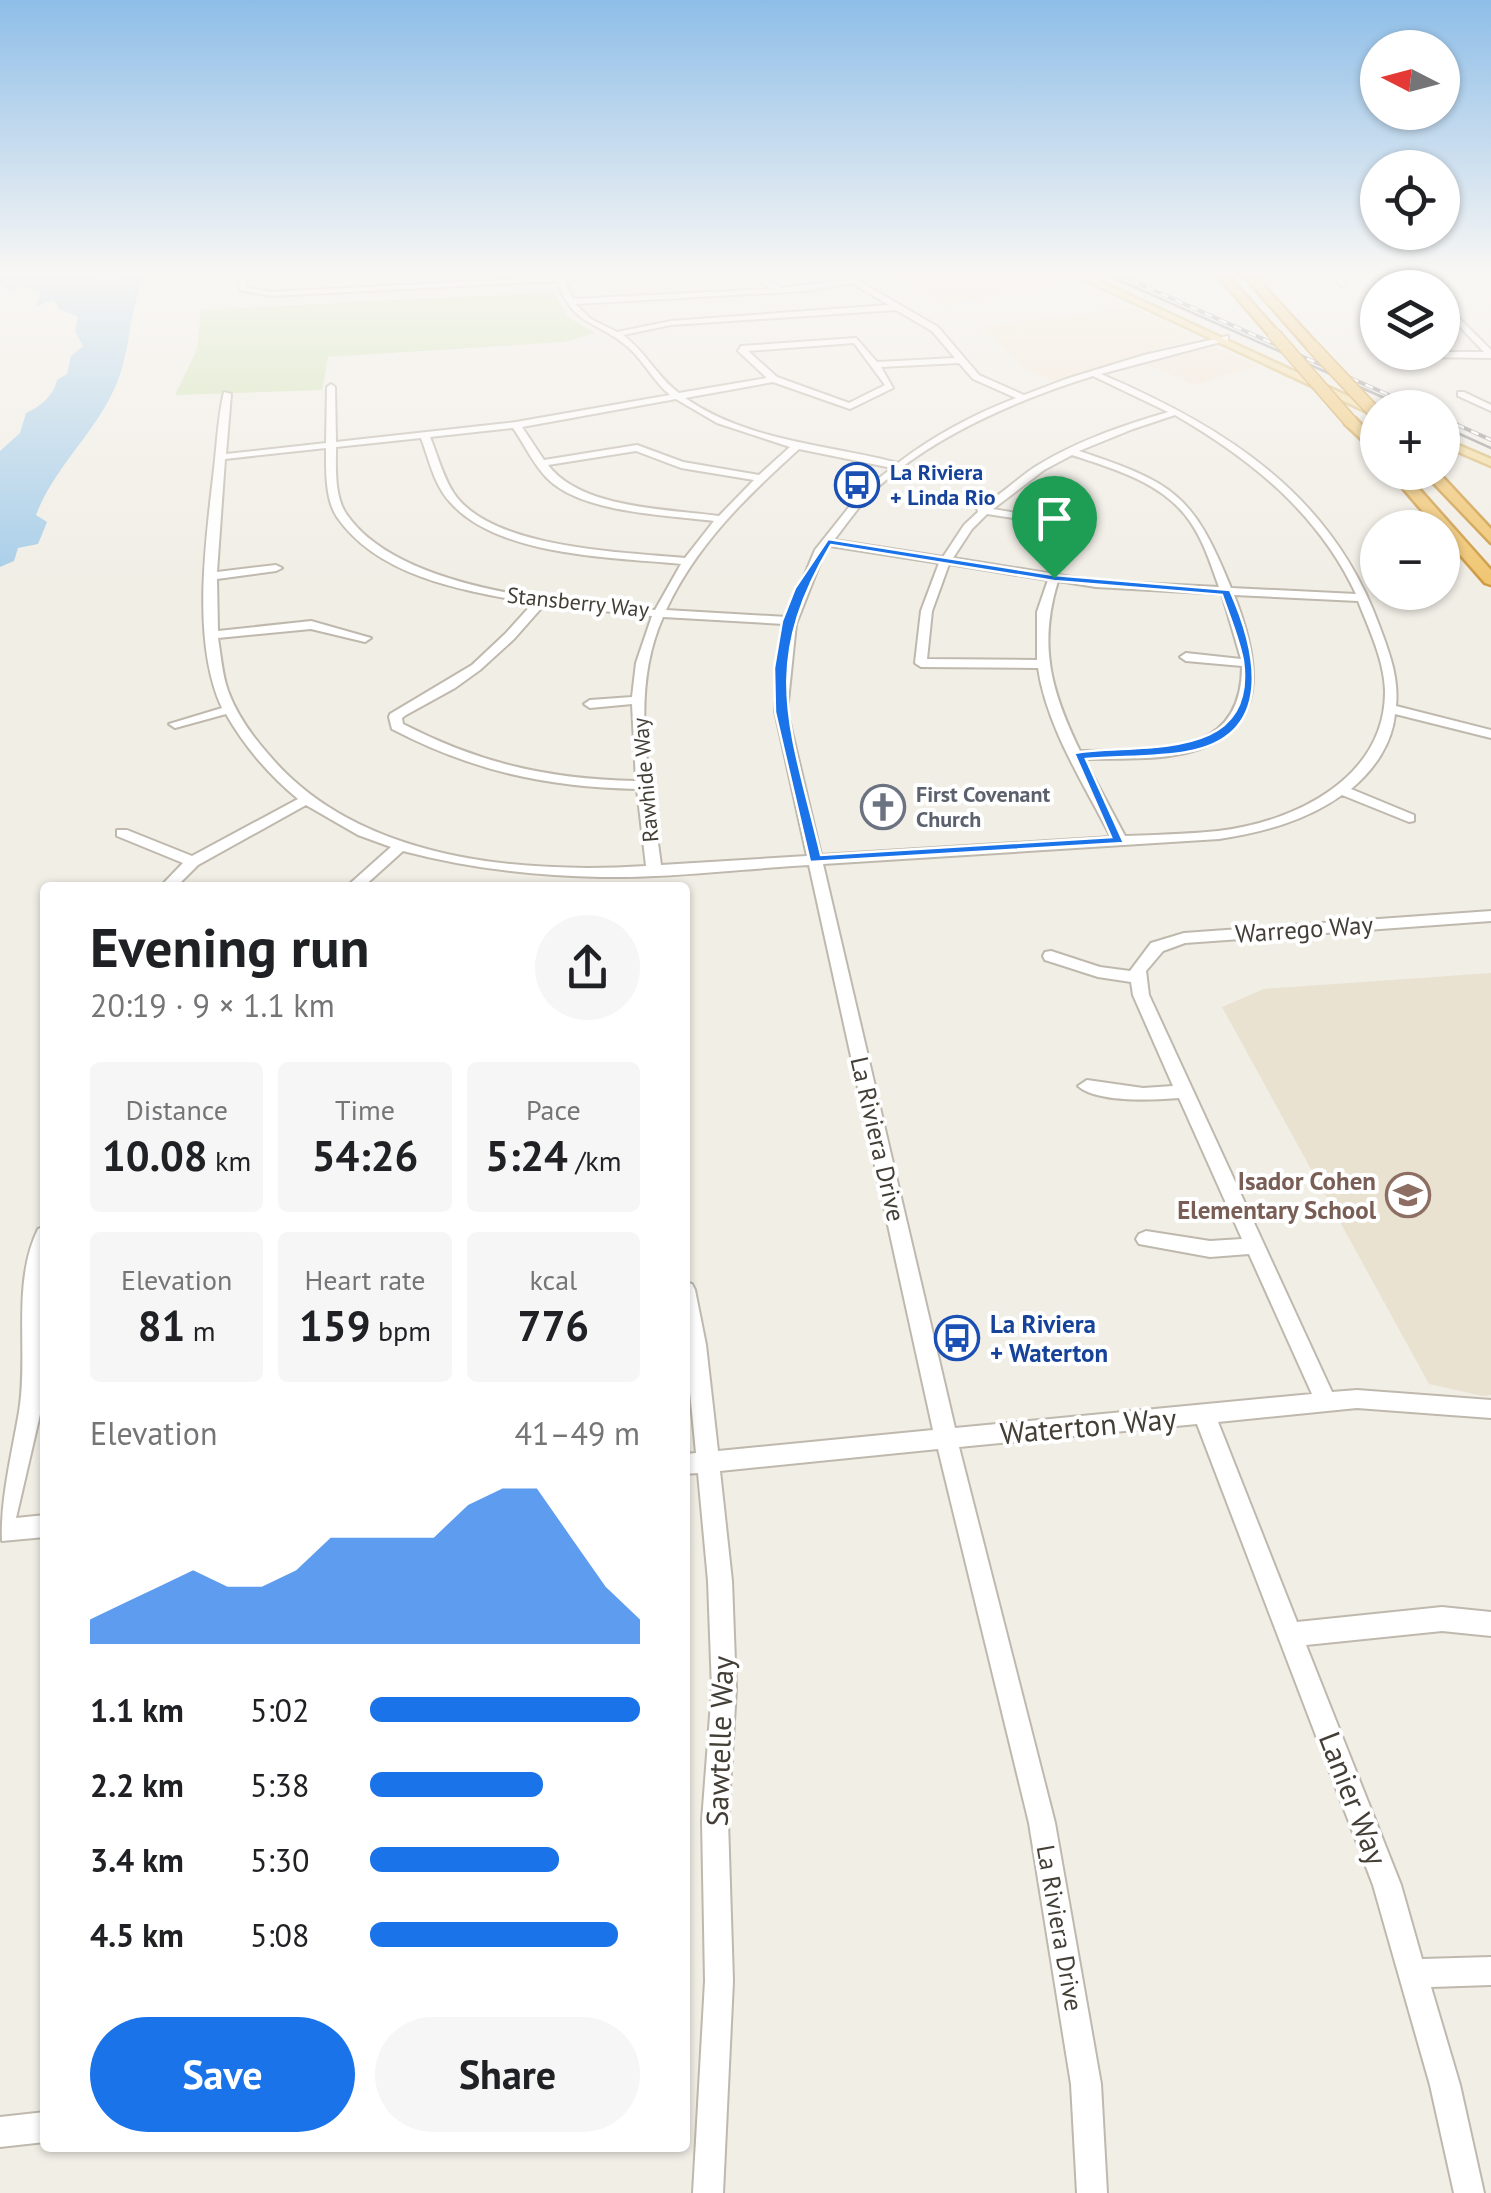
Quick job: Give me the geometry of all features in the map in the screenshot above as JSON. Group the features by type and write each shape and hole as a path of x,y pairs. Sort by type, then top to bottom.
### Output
{"highway":[{"path":"1311,376 1360,432"},
{"path":"1341,376 1360,396"},
{"path":"1412,490 1491,580"},
{"path":"1447,490 1491,538"}],"main road":[{"path":"1298,376 1360,406"},
{"path":"1307,376 1360,399"},
{"path":"1460,448 1491,463"}],"street":[{"path":"659,376 679,398 733,427 894,465"},
{"path":"770,376 850,406 890,386 884,376"},
{"path":"975,376 1021,397"},
{"name":"La Riviera Drive","path":"1091,376 968,418 894,465 828,542 800,588 788,621 780,668 781,712 946,1438 1042,1823 1086,2084 1092,2193"},
{"path":"1099,376 1176,412 1250,459 1301,504 1333,542 1360,591"},
{"path":"221,457 516,425 774,380"},
{"name":"Stansberry Way","path":"331,386 340,512 362,538 412,569 468,588 540,602 788,621"},
{"path":"1491,393 1461,394 1491,408"},
{"path":"227,394 212,522 213,635 218,677 228,710 264,762 304,802 400,846 514,871 654,871 1266,827 1305,814 1342,790 1376,750 1390,709 1388,667 1368,610"},
{"path":"1042,664 921,663 928,603 949,560 981,510 1022,476 1070,451 1176,412"},
{"path":"516,425 552,476 584,495 720,519"},
{"path":"425,437 455,502 504,532 570,547 686,561"},
{"name":"Rawhide Way","path":"654,871 638,700 653,631 686,561 720,519 798,445"},
{"path":"544,462 637,448 680,464 760,478"},
{"path":"1070,451 1134,475 1174,498 1200,528 1227,592 1248,662 1244,709 1213,739 1171,751 1078,756"},
{"path":"981,510 1074,526"},
{"path":"828,542 1054,578 1360,598"},
{"path":"214,576 276,568"},
{"path":"1054,578 1040,626 1042,664 1052,702 1120,840"},
{"path":"540,602 485,661 403,710 395,717 398,726 460,760 503,773 591,785 644,785"},
{"path":"213,635 311,626 366,638"},
{"path":"1186,657 1248,662"},
{"path":"590,704 638,700"},
{"path":"1390,709 1491,734"},
{"path":"175,724 228,710"},
{"path":"1342,790 1408,818"},
{"path":"172,882 193,862 304,802"},
{"path":"122,834 193,862"},
{"path":"359,882 400,846"},
{"name":"Warrego Way","path":"1137,977 1150,952 1184,938 1491,916"},
{"path":"1051,956 1098,972 1137,977 1326,1402"},
{"path":"1087,1086 1143,1094 1185,1092"},
{"path":"1146,1239 1210,1249 1255,1246"},
{"path":"40,1250 36,1263 30,1410 2,1530 40,1526"},
{"name":"Sawtelle Way","path":"690,1368 696,1462 724,1689 715,1821 719,1980 708,2193"},
{"name":"Waterton Way","path":"696,1462 1326,1402 1388,1399 1491,1410"},
{"name":"Lanier Way","path":"1204,1414 1387,1885 1415,1973 1470,2193"},
{"path":"1291,1635 1426,1620 1491,1624"},
{"path":"1415,1973 1491,1972"},
{"path":"0,2132 40,2128"}],"shaded area":[{"path":"1175,376 1223,376 1195,385"},
{"name":"Isador Cohen Elementary School","path":"1491,973 1491,1395 1483,1396 1429,1384 1222,1007 1264,989"}],"green space":[{"path":"184,376 324,376 322,390 175,395"}],"water":[{"path":"63,376 119,376 100,415 44,497 36,515 47,522 38,544 18,548 14,561 0,567 0,451 20,433 26,413 46,400"}],"tram line":[{"path":"1336,376 1366,390"},
{"path":"1460,434 1491,448"}],"railway":[{"path":"1347,376 1378,390"},
{"path":"1460,426 1491,440"}],"place":[{"name":"La Riviera + Linda Rio","path":"857,485"},
{"name":"First Covenant Church","path":"883,807"},
{"name":"Isador Cohen Elementary School","path":"1408,1195"},
{"name":"La Riviera + Waterton","path":"957,1338"}],"route":[{"path":"828,542 1054,578 1227,592 1248,662 1246,701 1239,717 1213,739 1187,748 1078,756 1120,840 815,859 781,712 780,668 788,621 800,588 828,542"}]}
